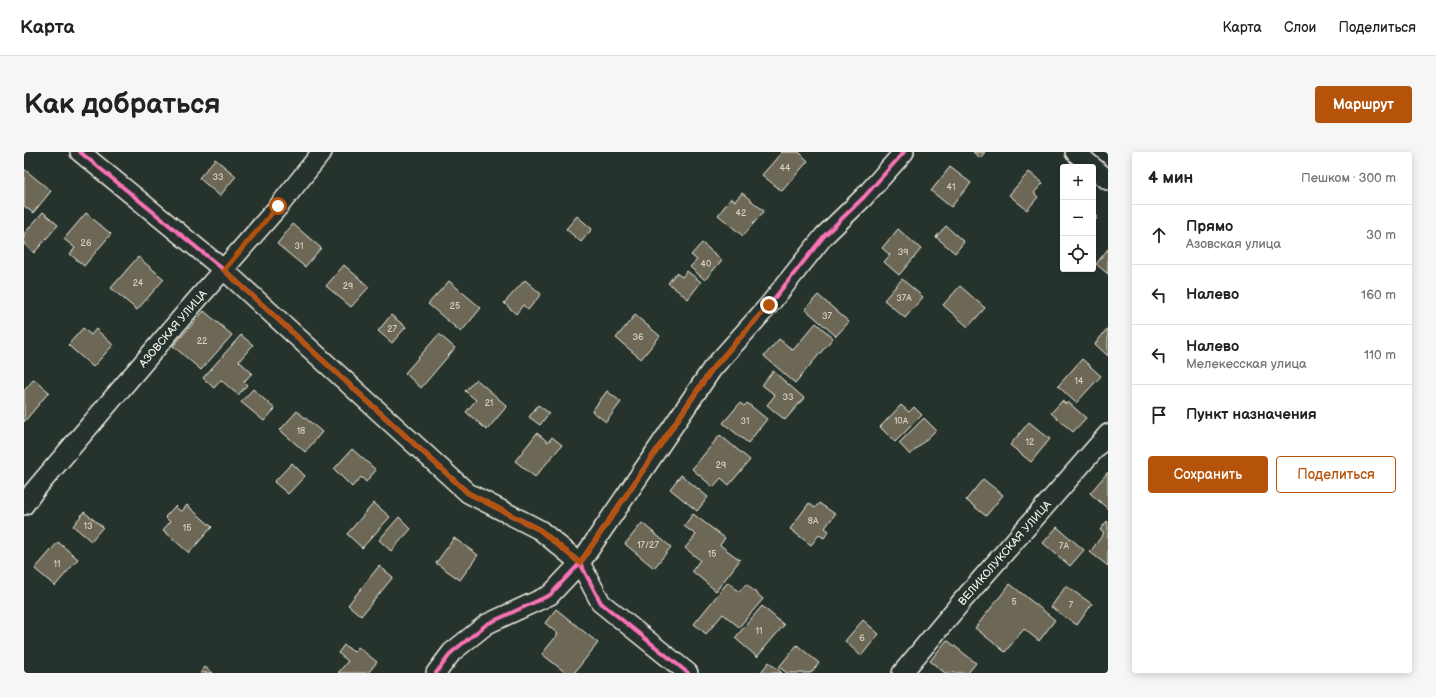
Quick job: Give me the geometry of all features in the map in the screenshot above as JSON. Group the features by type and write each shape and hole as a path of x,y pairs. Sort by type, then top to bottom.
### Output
{"street":[{"path":"80,152 224,270 468,493 540,530 580,563 601,603 688,673"},
{"name":"АЗОВСКАЯ УЛИЦА","path":"24,505 34,491 224,270 322,152"},
{"path":"436,673 452,652 487,624 550,596 580,563 712,369 769,305 824,236 864,197 904,152"},
{"path":"1075,152 1108,180"},
{"name":"ВЕЛИКОЛУКСКАЯ УЛИЦА","path":"902,673 963,600 1108,434"}],"building":[{"path":"782,152 799,152 808,161 782,191 762,175"},
{"path":"973,152 985,152 980,158"},
{"path":"215,159 236,176 220,196 199,178"},
{"path":"950,167 971,183 951,207 931,191"},
{"path":"24,169 51,191 33,213 24,206"},
{"path":"1029,172 1043,183 1034,193 1038,197 1027,210 1009,195"},
{"path":"742,193 764,211 743,236 718,215 731,198 735,201"},
{"path":"43,212 58,225 34,253 24,244 24,234"},
{"path":"86,213 111,234 84,266 70,254 75,248 64,239"},
{"path":"577,216 592,229 581,242 566,229"},
{"path":"293,224 321,248 305,267 277,244"},
{"path":"946,226 964,242 955,253 936,237"},
{"path":"898,229 921,249 899,275 884,262 890,255 882,248"},
{"path":"702,243 722,260 705,280 690,267 697,260 691,255"},
{"path":"1108,249 1108,274 1096,264"},
{"path":"138,257 164,279 137,310 111,288"},
{"path":"344,265 369,287 351,307 326,286"},
{"path":"687,271 701,282 688,299 668,283 676,273 682,277"},
{"path":"902,279 923,297 905,318 884,300"},
{"path":"525,280 541,294 528,310 523,305 516,314 504,303"},
{"path":"449,281 481,308 461,332 428,304"},
{"path":"960,286 985,308 968,327 943,305"},
{"path":"818,295 849,322 836,336 805,309"},
{"path":"204,311 232,335 201,370 173,346"},
{"path":"391,315 406,327 392,343 378,331"},
{"path":"635,315 660,336 641,359 616,338"},
{"path":"816,323 833,338 795,383 764,356 779,339 793,350"},
{"path":"83,328 91,335 96,329 113,345 93,367 68,345"},
{"path":"1108,328 1108,356 1095,344"},
{"path":"439,334 455,348 421,388 405,373"},
{"path":"241,335 253,345 239,361 252,373 244,382 247,385 238,395 221,380 214,388 203,378"},
{"path":"1082,359 1101,376 1076,403 1058,386"},
{"path":"773,371 804,398 785,420 767,405 775,395 762,385"},
{"path":"34,379 49,392 24,422 24,391"},
{"path":"476,379 507,406 487,430 466,412 476,400 465,391"},
{"path":"253,389 275,409 264,421 241,402"},
{"path":"607,391 621,402 606,422 592,411"},
{"path":"1062,401 1066,404 1068,402 1086,418 1073,432 1051,413"},
{"path":"740,403 744,406 747,403 767,419 748,443 723,423"},
{"path":"538,405 549,413 540,425 529,417"},
{"path":"901,405 909,412 914,407 922,415 895,442 880,427"},
{"path":"297,411 322,432 305,452 280,430"},
{"path":"924,418 936,430 910,455 899,443"},
{"path":"1029,422 1050,439 1031,462 1010,445"},
{"path":"537,433 548,442 552,437 562,445 535,477 515,461"},
{"path":"720,435 750,460 729,485 721,478 713,487 692,469"},
{"path":"352,449 376,470 366,482 361,477 352,487 334,469"},
{"path":"292,463 305,476 288,494 274,482"},
{"path":"1108,472 1108,509 1090,493"},
{"path":"681,475 708,497 697,511 670,489"},
{"path":"983,479 1003,495 986,516 966,500"},
{"path":"374,503 390,517 362,548 347,534"},
{"path":"809,503 815,508 819,503 835,514 825,528 829,531 824,538 819,535 811,545 790,529"},
{"path":"187,505 212,527 189,553 163,530 170,522 165,517 175,506 181,512"},
{"path":"84,512 103,527 91,541 73,526"},
{"path":"693,514 725,538 720,545 740,560 716,591 692,571 700,560 685,548 696,535 684,526"},
{"path":"399,517 411,529 391,551 379,540"},
{"path":"1107,521 1108,566 1090,552 1104,533 1100,530"},
{"path":"642,523 671,547 654,568 625,544"},
{"path":"1057,527 1084,550 1070,566 1043,543"},
{"path":"454,538 478,555 460,580 436,563"},
{"path":"58,542 78,559 55,586 35,569"},
{"path":"379,566 393,577 361,616 348,605"},
{"path":"728,582 739,592 746,584 763,599 739,627 723,614 706,634 694,624"},
{"path":"1010,584 1055,620 1039,641 1024,629 1005,652 975,628"},
{"path":"1066,586 1092,604 1077,625 1051,607"},
{"path":"762,606 784,625 757,657 735,638"},
{"path":"556,609 598,643 574,673 566,673 542,654 558,634 545,623"},
{"path":"863,620 879,634 861,656 845,641"},
{"path":"947,640 976,663 968,673 945,673 930,661"},
{"path":"344,645 354,652 358,647 377,662 368,673 338,673 348,661 338,653"},
{"path":"797,645 819,663 811,673 787,673 779,667"},
{"path":"769,662 782,673 760,673"},
{"path":"205,667 213,673 200,673"}],"cycle path":[{"path":"80,152 224,270 468,493 540,530 580,563 601,603 688,673"},
{"path":"436,673 452,652 487,624 550,595 580,563 712,369 769,305 824,236 864,197 904,152"}],"route":[{"path":"278,206 224,270 468,493 540,530 580,563 712,369 769,305"}]}
